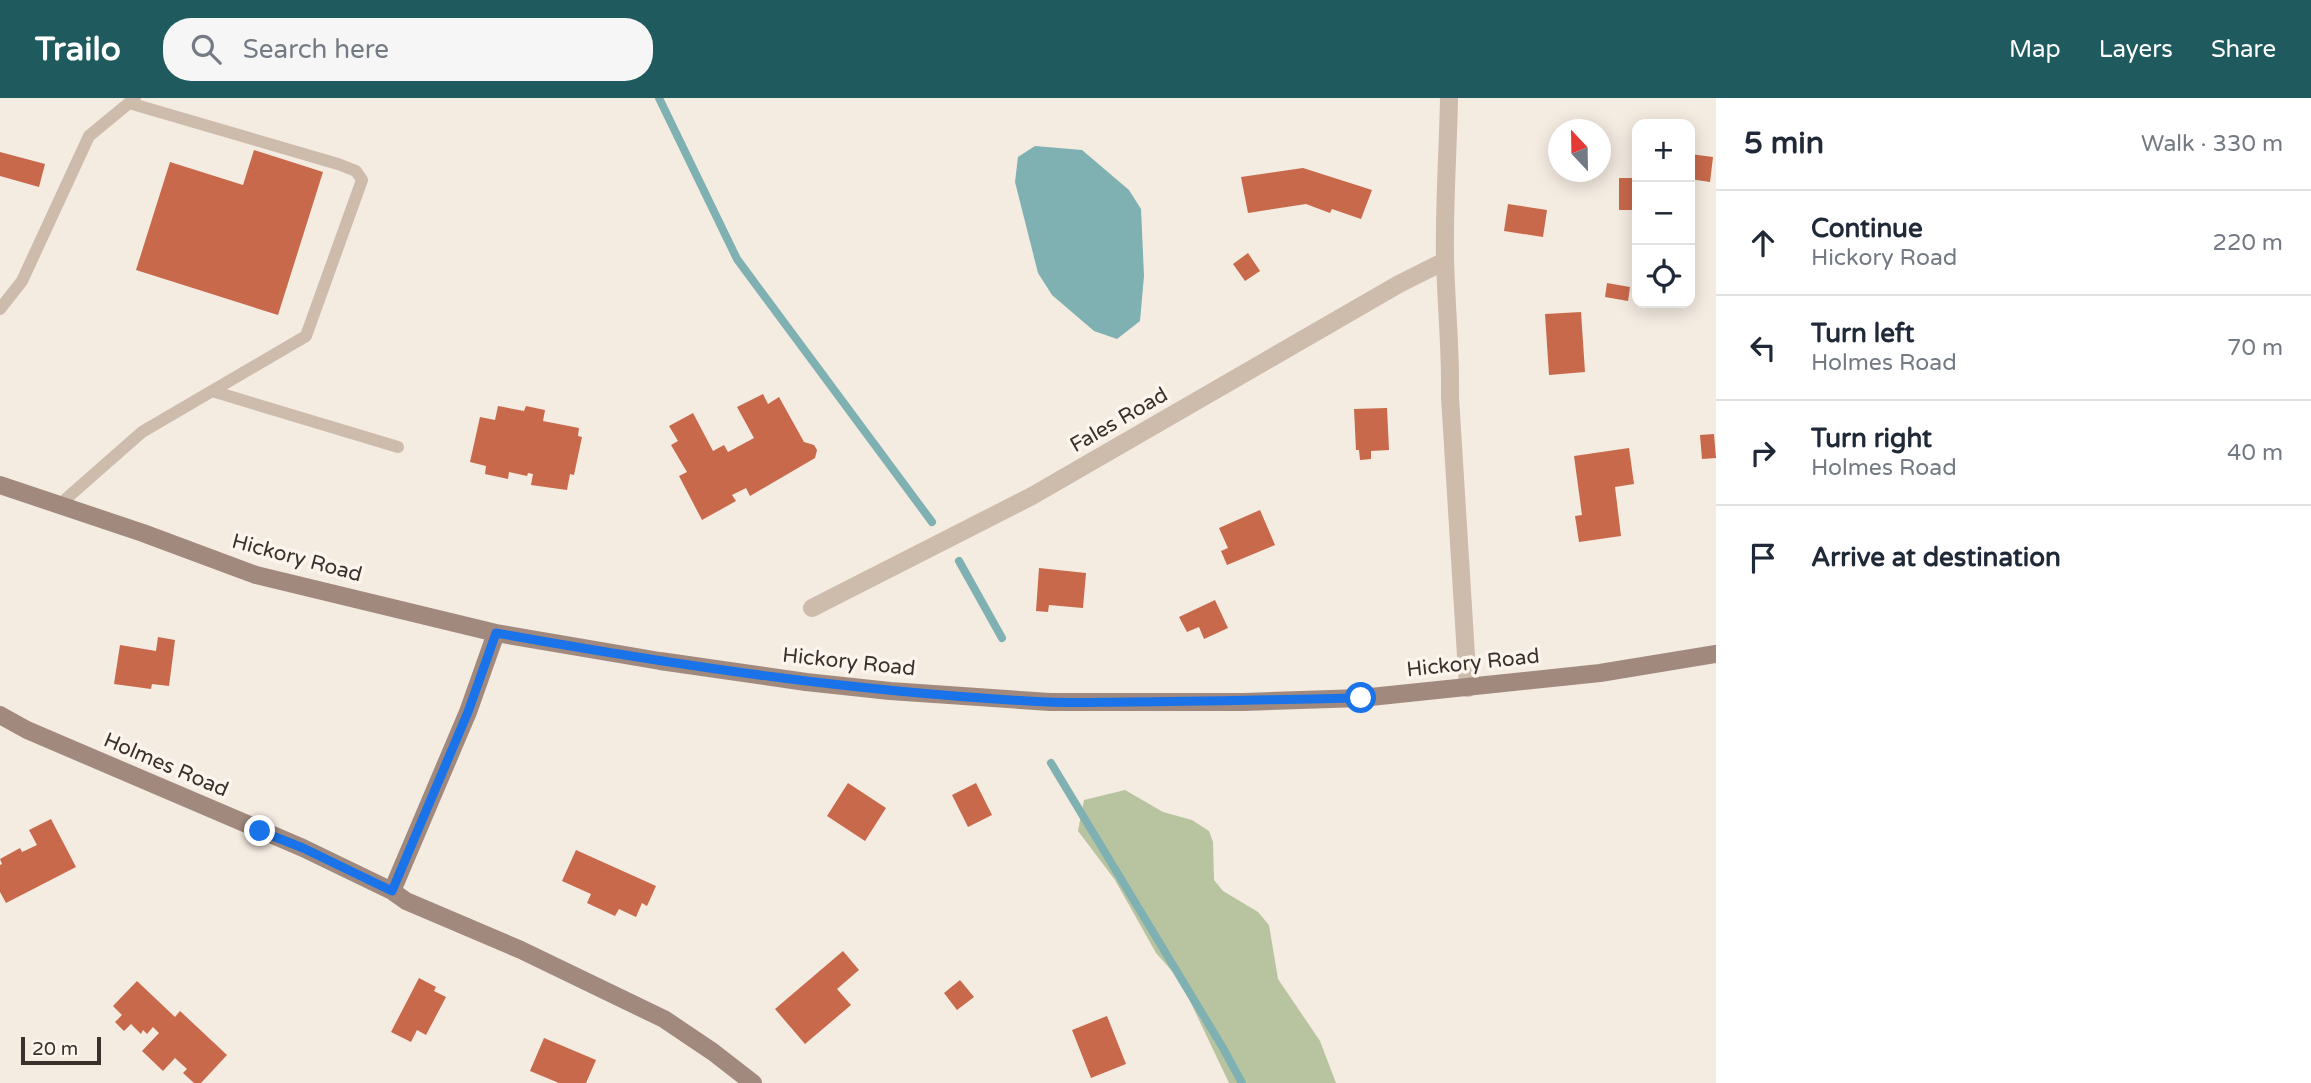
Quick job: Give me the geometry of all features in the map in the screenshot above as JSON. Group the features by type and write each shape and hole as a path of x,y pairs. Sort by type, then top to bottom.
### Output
{"main road":[{"name":"Hickory Road","path":"0,485 256,575 496,633 806,682 1050,702 1244,702 1361,698 1468,688 1600,673 1716,654"},
{"path":"392,891 468,712 496,633"},
{"name":"Holmes Road","path":"0,715 27,730 303,848 392,891 406,901 521,950 664,1019 753,1083"}],"street":[{"path":"1449,98 1444,179 1445,261 1451,352 1450,397 1468,688"},
{"name":"Fales Road","path":"812,608 1032,496 1399,284 1445,261"}],"lane":[{"path":"0,309 22,281 89,136 132,100 338,164 356,171 362,180 306,336 142,432 59,505"},
{"path":"212,391 398,447"}],"green space":[{"path":"1125,790 1163,812 1192,820 1209,831 1213,842 1214,880 1223,891 1258,912 1269,925 1278,979 1320,1041 1336,1083 1229,1083 1180,980 1156,953 1115,880 1078,831 1084,800"}],"water":[{"path":"1035,146 1082,150 1129,190 1141,209 1144,276 1140,321 1117,339 1094,331 1052,295 1038,273 1015,182 1018,157"}],"building":[{"path":"254,150 323,172 278,315 136,270 170,162 243,185"},
{"path":"0,152 45,164 39,187 0,176"},
{"path":"1695,155 1713,157 1710,182 1695,180"},
{"path":"1303,168 1372,190 1361,219 1332,209 1330,213 1306,204 1248,213 1241,177"},
{"path":"1619,178 1632,178 1632,210 1619,210"},
{"path":"1508,204 1547,210 1543,237 1504,231"},
{"path":"1248,253 1260,271 1245,281 1233,264"},
{"path":"1607,283 1630,287 1628,301 1605,297"},
{"path":"1581,312 1585,372 1549,375 1545,314"},
{"path":"763,394 768,404 779,397 804,442 814,445 817,450 815,458 750,496 746,488 732,495 736,501 702,520 679,476 687,472 671,445 678,441 669,426 693,413 713,451 724,445 728,452 754,438 737,407"},
{"path":"498,406 524,411 526,406 545,410 543,421 579,428 578,436 582,437 574,475 570,474 567,490 531,485 533,474 528,473 527,476 509,472 508,479 485,474 486,466 470,462 480,417 495,420"},
{"path":"1387,408 1389,450 1371,451 1371,459 1360,460 1359,450 1356,450 1354,409"},
{"path":"1714,434 1716,458 1702,459 1700,435"},
{"path":"1629,448 1634,484 1615,487 1621,536 1579,542 1575,516 1582,515 1574,456"},
{"path":"1260,510 1275,545 1227,565 1221,551 1228,548 1219,528"},
{"path":"1039,568 1086,573 1083,608 1049,605 1048,612 1036,611"},
{"path":"1215,600 1228,628 1204,639 1199,627 1187,632 1179,617"},
{"path":"158,637 175,640 169,686 152,684 151,689 114,684 120,645 156,651"},
{"path":"848,783 886,808 865,841 827,816"},
{"path":"976,783 992,815 968,827 952,795"},
{"path":"51,819 76,867 6,903 0,892 0,859 20,848 22,852 37,845 29,830"},
{"path":"576,850 656,886 647,906 642,903 636,917 619,909 615,916 587,903 591,894 562,881"},
{"path":"843,951 859,970 837,989 851,1005 805,1044 775,1009"},
{"path":"419,978 436,987 434,991 446,997 426,1035 417,1030 411,1042 391,1032"},
{"path":"960,980 974,997 957,1010 944,993"},
{"path":"137,981 175,1017 180,1011 227,1055 201,1083 194,1083 183,1073 187,1069 175,1058 163,1071 142,1051 159,1033 153,1027 147,1034 143,1030 141,1034 131,1024 124,1031 115,1022 122,1015 113,1006"},
{"path":"1107,1016 1126,1064 1091,1078 1072,1030"},
{"path":"544,1038 596,1060 586,1083 559,1083 530,1071"}],"waterway":[{"path":"659,98 737,259 932,522"},
{"path":"959,561 1002,638"},
{"path":"1051,763 1242,1083"}],"route":[{"path":"260,831 303,848 392,891 468,712 496,633 660,661 890,691 1050,702 1244,702 1361,698"}]}
